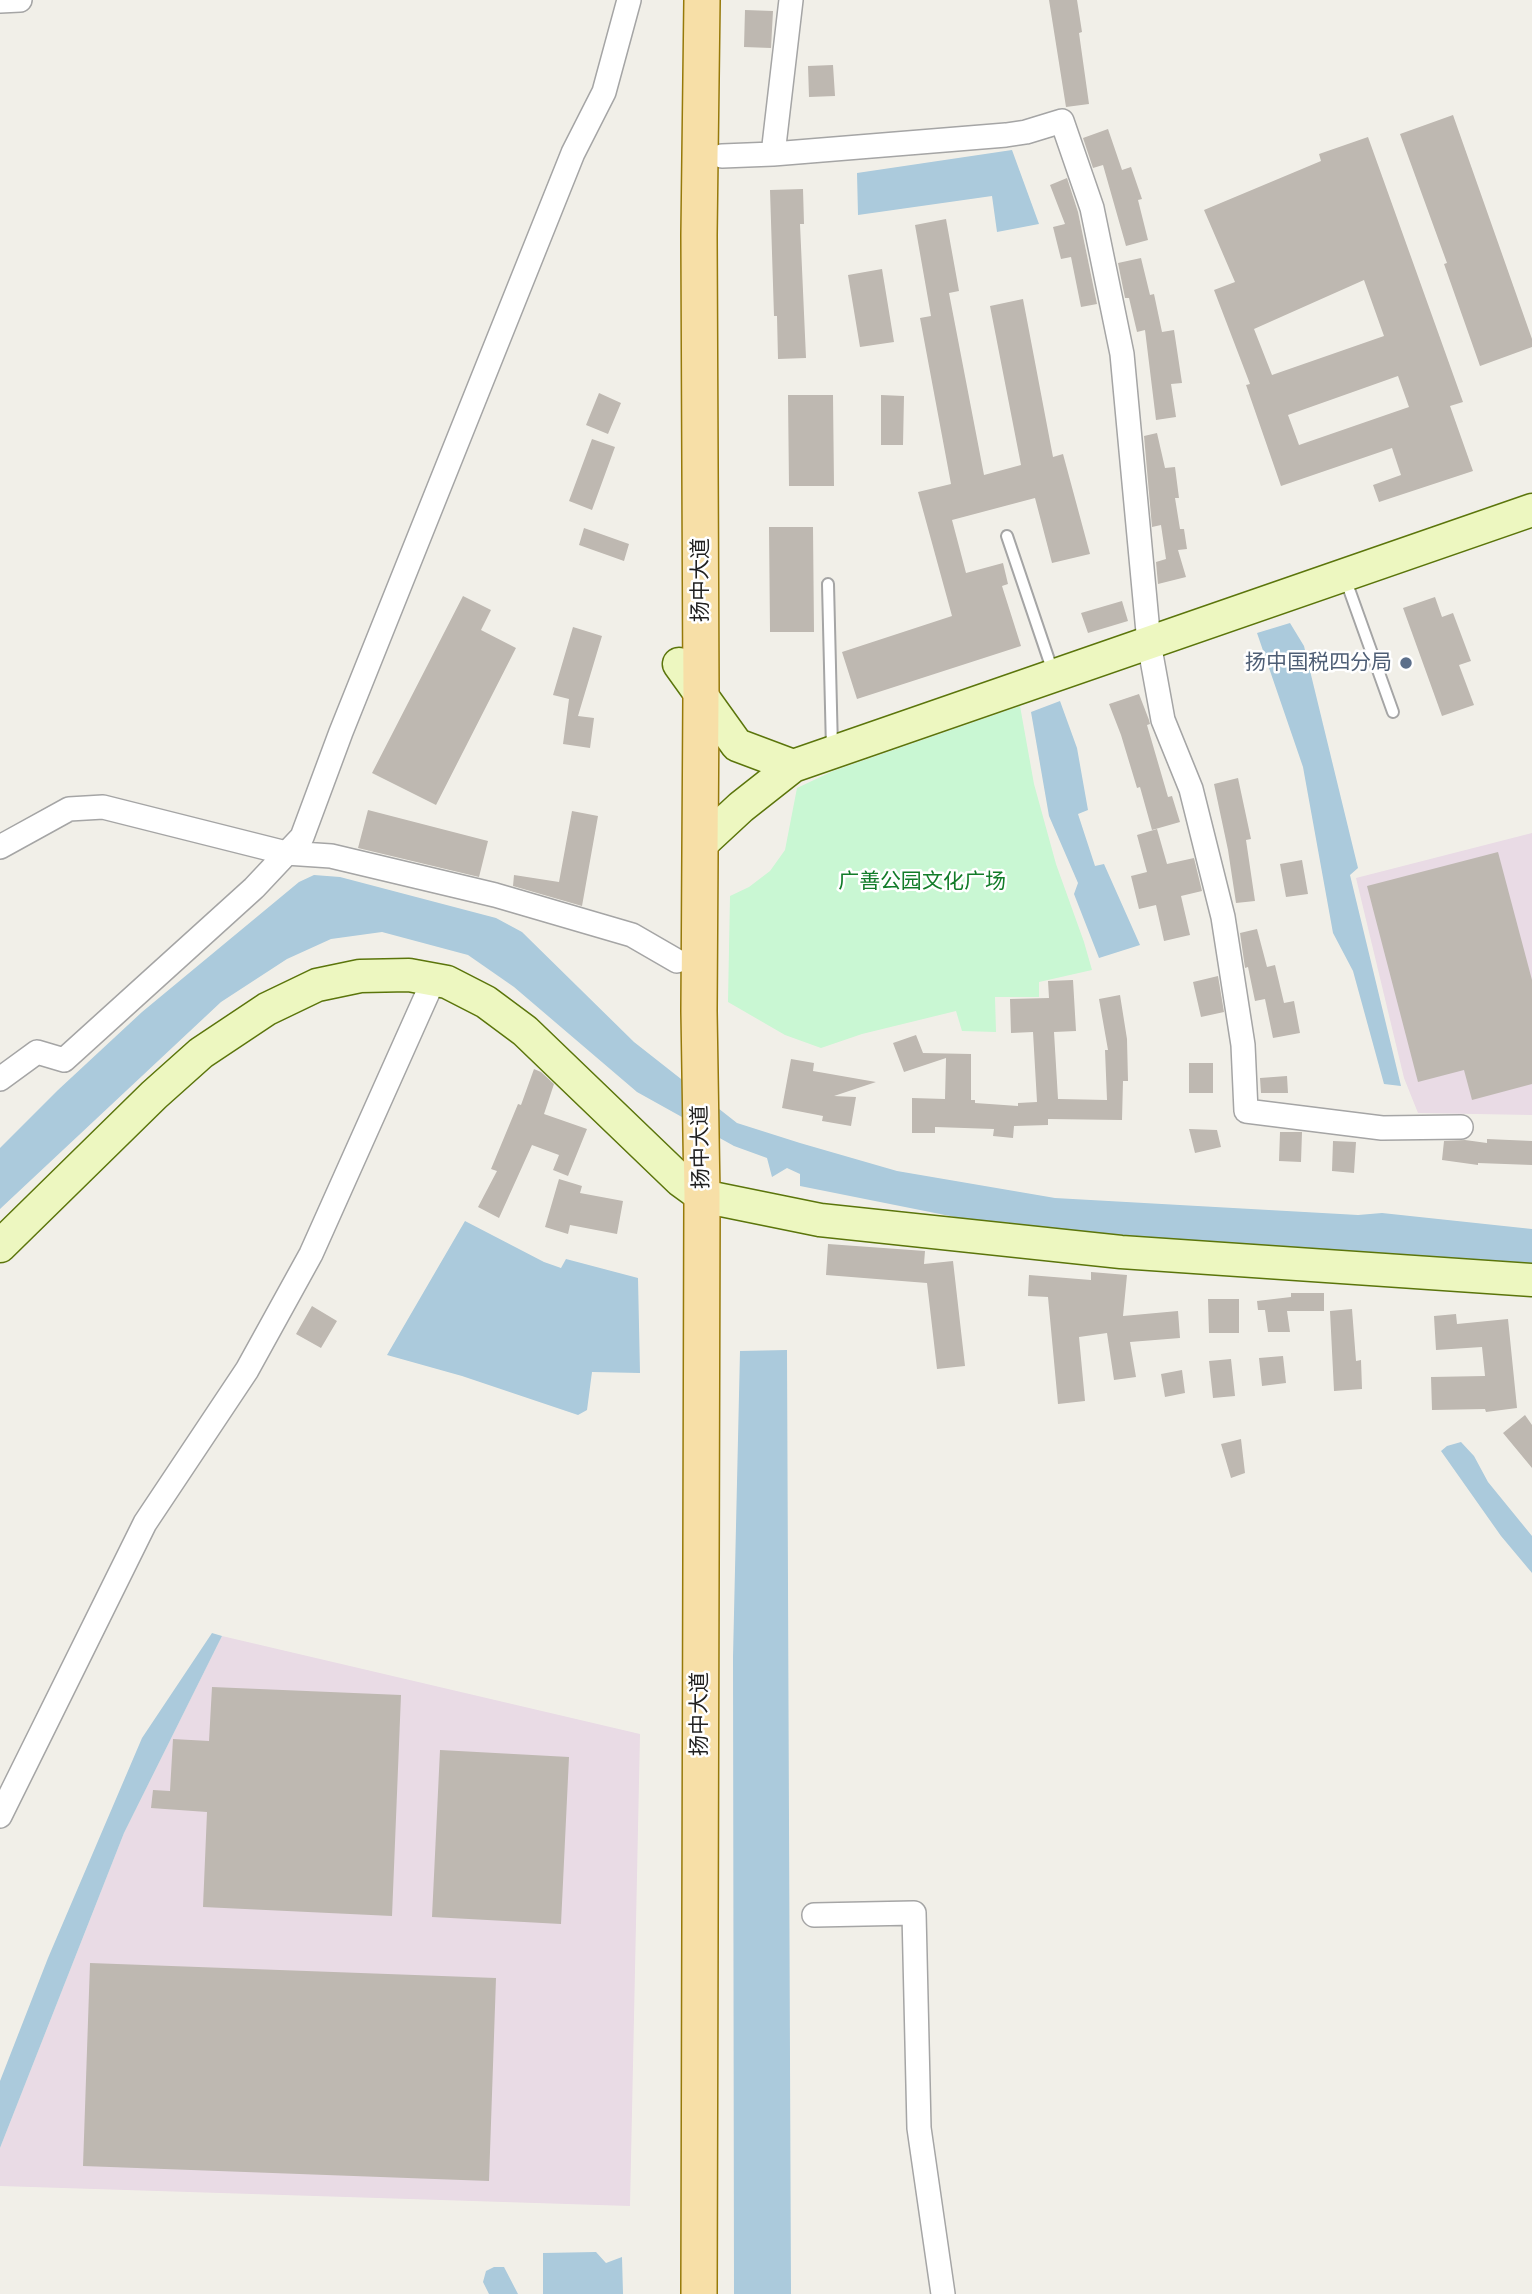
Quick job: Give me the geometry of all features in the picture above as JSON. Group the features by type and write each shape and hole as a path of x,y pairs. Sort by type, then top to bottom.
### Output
{"main road":[{"name":"扬中大道","path":"680,0 679,664 688,962 691,1188 699,2294"},
{"name":"扬中大道","path":"688,962 700,845 699,235 702,0"},
{"name":"扬中大道","path":"677,2294 691,1188"}],"street":[{"path":"0,1 20,0"},
{"path":"0,1079 37,1052 64,1060 254,888 302,837 341,732 573,153 604,92 629,0"},
{"path":"774,154 791,0"},
{"path":"722,156 1006,135 1062,121 1092,208 1122,354 1149,643 1163,720 1191,789 1223,917 1243,1045 1246,1111 1382,1128 1461,1127"},
{"path":"700,845 741,807 793,766 1532,510"},
{"path":"679,664 737,745 793,766"},
{"path":"0,847 69,809 103,807 286,853 331,856 495,895 632,935 688,962"},
{"path":"0,1247 173,1078 201,1054 267,1009 317,985 360,976 409,975 447,982 485,1002 525,1031 691,1188 820,1220 1121,1252 1532,1280"},
{"path":"0,1816 145,1522 247,1370 311,1254 434,979"},
{"path":"814,1915 914,1913 919,2129 943,2294"}],"lane":[{"path":"1007,536 1054,676"},
{"path":"1345,575 1393,712"},
{"path":"828,584 832,752"}],"shaded area":[{"path":"1532,833 1532,1115 1418,1113 1404,1078 1356,878"},
{"path":"222,1636 640,1734 630,2206 0,2186 0,2148 124,1833"}],"green space":[{"name":"广善公园文化广场","path":"1020,706 1034,784 1056,864 1092,970 1039,982 1039,997 995,997 996,1032 962,1031 956,1011 862,1034 821,1048 785,1035 728,1002 730,896 749,887 770,871 785,850 797,788 833,771"}],"water":[{"path":"1012,150 1039,224 997,232 992,196 858,215 857,173"},
{"path":"1290,623 1304,646 1358,868 1350,875 1401,1086 1384,1084 1353,971 1333,933 1303,767 1257,633"},
{"path":"1060,701 1077,748 1088,810 1078,814 1095,866 1104,864 1140,945 1099,958 1074,894 1078,883 1049,816 1031,712"},
{"path":"314,875 340,877 496,918 522,932 634,1042 737,1123 897,1171 1055,1198 1358,1215 1382,1213 1532,1229 1532,1264 1125,1238 1000,1226 800,1186 800,1174 787,1168 772,1177 767,1158 734,1146 637,1092 514,987 468,955 382,932 331,939 287,959 221,1002 0,1209 0,1148 142,1012 299,882"},
{"path":"465,1221 561,1268 566,1259 638,1278 640,1373 592,1372 587,1410 578,1415 462,1376 387,1355"},
{"path":"787,1350 791,2294 734,2294 733,1657 740,1351"},
{"path":"1461,1442 1474,1456 1488,1482 1532,1536 1532,1573 1501,1536 1441,1451"},
{"path":"212,1633 222,1636 124,1833 0,2148 0,2081 48,1958 142,1738"},
{"path":"596,2252 606,2263 622,2257 623,2294 543,2294 543,2253"},
{"path":"494,2267 504,2267 518,2294 489,2294 483,2282 486,2271"}],"building":[{"path":"1049,0 1077,0 1089,104 1066,107"},
{"path":"745,10 773,11 771,48 744,47"},
{"path":"833,65 835,96 809,97 808,66"},
{"path":"1453,115 1532,339 1532,347 1480,366 1444,264 1447,263 1400,134"},
{"path":"1108,129 1122,170 1131,167 1142,199 1138,200 1148,240 1126,246 1103,165 1093,168 1083,138"},
{"path":"1368,137 1463,402 1450,406 1473,471 1379,502 1373,485 1401,475 1392,448 1281,486 1246,385 1250,384 1214,290 1235,282 1204,210 1321,161 1319,154","holes":["1364,280 1384,336 1272,375 1254,329","1398,376 1409,407 1299,445 1288,415"]},
{"path":"1067,178 1078,212 1097,304 1081,307 1071,257 1061,259 1053,227 1065,224 1050,185"},
{"path":"803,189 804,224 800,224 806,358 778,359 770,190"},
{"path":"946,219 959,291 949,293 984,475 1021,465 990,306 1023,299 1053,457 1063,454 1090,554 1052,563 1035,498 952,520 966,573 1003,563 1008,584 1002,586 1021,646 857,699 842,652 952,616 918,492 951,484 920,318 931,316 915,225"},
{"path":"1141,258 1150,295 1154,294 1162,332 1174,330 1182,383 1171,384 1176,417 1156,420 1145,330 1137,332 1129,298 1125,298 1118,263"},
{"path":"882,269 894,342 860,347 848,275"},
{"path":"599,393 621,403 608,434 586,425"},
{"path":"788,395 833,395 834,486 789,486"},
{"path":"881,395 904,396 903,445 881,445"},
{"path":"1157,433 1165,468 1175,467 1179,498 1175,498 1180,529 1184,529 1187,549 1178,550 1186,577 1158,584 1156,562 1166,559 1161,525 1152,527 1144,436"},
{"path":"592,439 615,447 592,510 569,501"},
{"path":"769,527 813,527 814,632 770,632"},
{"path":"584,528 629,544 624,561 579,545"},
{"path":"463,596 491,610 481,630 516,648 436,805 372,773"},
{"path":"1435,597 1442,617 1453,613 1471,661 1459,665 1474,705 1442,716 1403,608"},
{"path":"1122,601 1128,621 1088,633 1081,613"},
{"path":"573,627 602,636 578,716 594,718 590,748 563,744 569,699 553,695"},
{"path":"1139,694 1149,720 1150,724 1147,725 1168,797 1172,796 1180,822 1152,830 1140,787 1137,788 1109,704"},
{"path":"1238,778 1251,839 1246,840 1255,901 1236,903 1214,784"},
{"path":"368,810 488,841 479,877 358,848"},
{"path":"572,811 598,816 582,906 513,886 514,875 559,882"},
{"path":"1157,829 1167,864 1194,858 1202,891 1181,896 1190,935 1164,941 1156,905 1139,909 1131,876 1147,872 1137,835"},
{"path":"1498,852 1532,980 1532,1084 1472,1100 1464,1070 1418,1082 1367,886"},
{"path":"1302,860 1308,894 1286,897 1280,864"},
{"path":"1257,929 1267,967 1275,965 1284,1003 1294,1001 1300,1033 1273,1038 1265,999 1255,1001 1248,967 1245,968 1240,933"},
{"path":"1218,976 1224,1012 1201,1017 1193,982"},
{"path":"1073,980 1076,1031 1054,1032 1058,1099 1107,1100 1105,1050 1108,1050 1099,999 1120,995 1127,1039 1128,1081 1123,1081 1122,1120 1048,1119 1048,1125 1014,1126 1013,1138 993,1136 994,1129 935,1127 935,1133 912,1133 912,1098 945,1099 946,1058 904,1072 893,1043 916,1035 923,1053 971,1054 971,1100 975,1100 975,1103 1018,1106 1018,1103 1037,1102 1033,1032 1011,1033 1010,999 1049,998 1048,981"},
{"path":"791,1059 814,1063 813,1071 876,1082 834,1096 856,1097 851,1126 822,1121 823,1116 782,1108"},
{"path":"1189,1063 1213,1063 1213,1093 1189,1093"},
{"path":"534,1069 554,1084 544,1114 587,1129 568,1176 553,1170 559,1155 532,1145 499,1218 478,1207 497,1171 491,1169 518,1104 521,1105"},
{"path":"1287,1076 1288,1093 1261,1093 1260,1078"},
{"path":"1189,1129 1217,1130 1221,1147 1195,1153"},
{"path":"1280,1132 1302,1132 1301,1162 1279,1161"},
{"path":"1487,1139 1532,1141 1532,1165 1478,1165 1442,1160 1444,1141 1487,1143"},
{"path":"1333,1141 1356,1142 1354,1173 1332,1171"},
{"path":"559,1179 582,1186 580,1193 623,1201 617,1234 570,1225 568,1234 545,1227"},
{"path":"828,1244 925,1251 924,1264 953,1261 965,1366 937,1369 927,1283 826,1275"},
{"path":"1091,1272 1127,1275 1123,1316 1178,1311 1180,1338 1130,1342 1136,1377 1114,1380 1107,1333 1079,1337 1085,1401 1058,1404 1048,1297 1028,1296 1029,1275 1091,1280"},
{"path":"1291,1293 1324,1293 1324,1311 1287,1311 1290,1332 1268,1332 1265,1310 1258,1310 1257,1301 1291,1297"},
{"path":"1208,1299 1239,1299 1239,1333 1209,1333"},
{"path":"312,1306 337,1321 321,1348 296,1334"},
{"path":"1352,1309 1356,1361 1361,1360 1362,1389 1334,1391 1330,1311"},
{"path":"1456,1314 1457,1324 1508,1319 1517,1408 1486,1412 1485,1409 1432,1410 1431,1377 1485,1376 1482,1347 1436,1350 1434,1316"},
{"path":"1283,1356 1286,1383 1262,1386 1259,1358"},
{"path":"1231,1359 1235,1396 1213,1398 1209,1361"},
{"path":"1182,1370 1185,1393 1165,1397 1161,1374"},
{"path":"1525,1415 1532,1425 1532,1468 1503,1433"},
{"path":"1241,1439 1245,1473 1231,1478 1221,1444"},
{"path":"212,1687 401,1695 392,1916 203,1907 207,1812 151,1808 153,1790 170,1791 173,1739 209,1741"},
{"path":"440,1750 569,1757 561,1924 432,1917"},
{"path":"90,1963 496,1978 489,2181 83,2166"}],"place":[{"name":"扬中国税四分局","path":"1406,663"}]}
